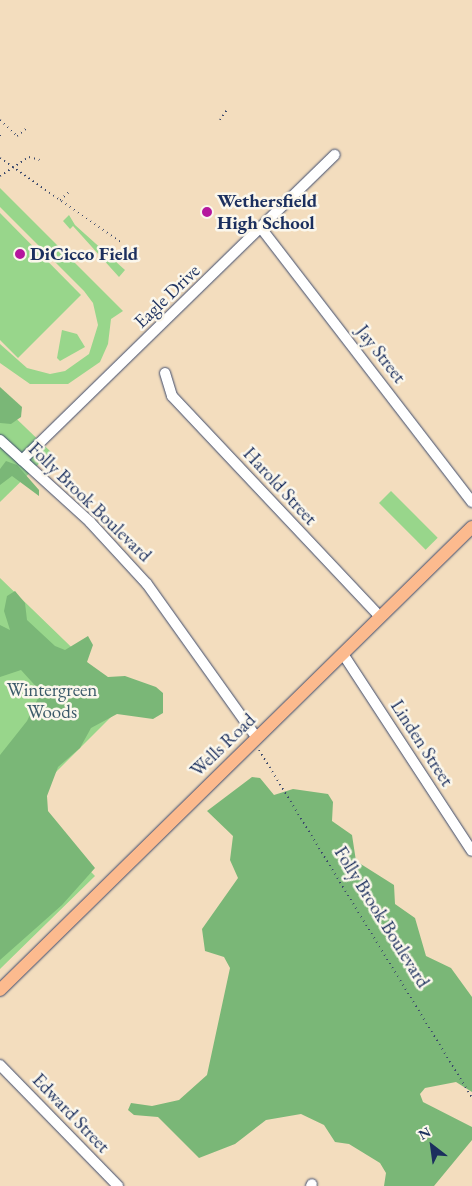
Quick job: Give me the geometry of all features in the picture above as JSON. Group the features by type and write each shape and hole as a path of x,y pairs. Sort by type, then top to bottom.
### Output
{"main road":[{"name":"Wells Road","path":"0,990 471,530"}],"street":[{"name":"Eagle Drive","path":"22,460 336,155"},
{"name":"Jay Street","path":"261,228 472,502"},
{"name":"Harold Street","path":"165,373 172,396 380,617"},
{"name":"Folly Brook Boulevard","path":"0,440 90,522 147,584 257,738"},
{"name":"Linden Street","path":"343,654 472,851"},
{"name":"Edward Street","path":"0,1065 118,1186"}],"path":[{"path":"220,120 227,110"},
{"path":"0,120 17,136 27,128"},
{"path":"0,135 0,140"},
{"path":"0,176 32,156 40,160"},
{"path":"0,158 122,243"},
{"path":"60,200 69,192"},
{"name":"Folly Brook Boulevard","path":"263,756 356,914 472,1097"}],"green space":[{"path":"0,188 123,311 111,319 108,344 100,362 68,384 30,384 0,363 0,344 27,368 50,374 65,371 89,354 98,325 93,303 84,291 0,207"},
{"name":"DiCicco Field","path":"0,213 81,295 18,358 0,340"},
{"path":"69,215 75,225 125,270 119,277 73,226 70,229 63,221"},
{"path":"62,330 77,334 85,347 60,361 57,358"},
{"path":"0,387 22,407 21,417 11,424 0,423"},
{"path":"0,403 51,452 0,502"},
{"path":"6,461 17,465 39,490 39,496 12,476 0,485 0,469"},
{"path":"391,491 438,538 426,550 379,503"},
{"name":"Wintergreen Woods","path":"0,578 127,701 24,804 95,876 0,969"},
{"name":"Wintergreen Woods","path":"15,591 25,603 27,620 55,646 65,650 88,636 93,645 87,662 108,677 125,676 156,687 163,693 163,713 153,719 117,714 91,728 80,748 58,767 47,796 48,811 95,868 62,905 0,960 0,755 27,721 41,692 21,670 0,677 0,625 10,630 4,611 7,596"},
{"path":"252,777 260,778 274,795 293,789 328,794 333,802 332,821 352,835 356,861 394,885 395,904 415,918 426,956 451,968 472,997 472,1092 456,1082 425,1088 420,1094 423,1102 472,1127 472,1140 434,1186 384,1186 386,1173 380,1163 349,1144 335,1142 324,1125 301,1114 266,1120 235,1144 199,1158 158,1117 134,1115 128,1110 131,1103 152,1106 179,1100 207,1075 230,968 224,957 205,951 202,929 238,878 230,860 233,836 207,811"}],"place":[{"name":"Wethersfield High School","path":"207,212"},
{"name":"DiCicco Field","path":"20,254"}]}
